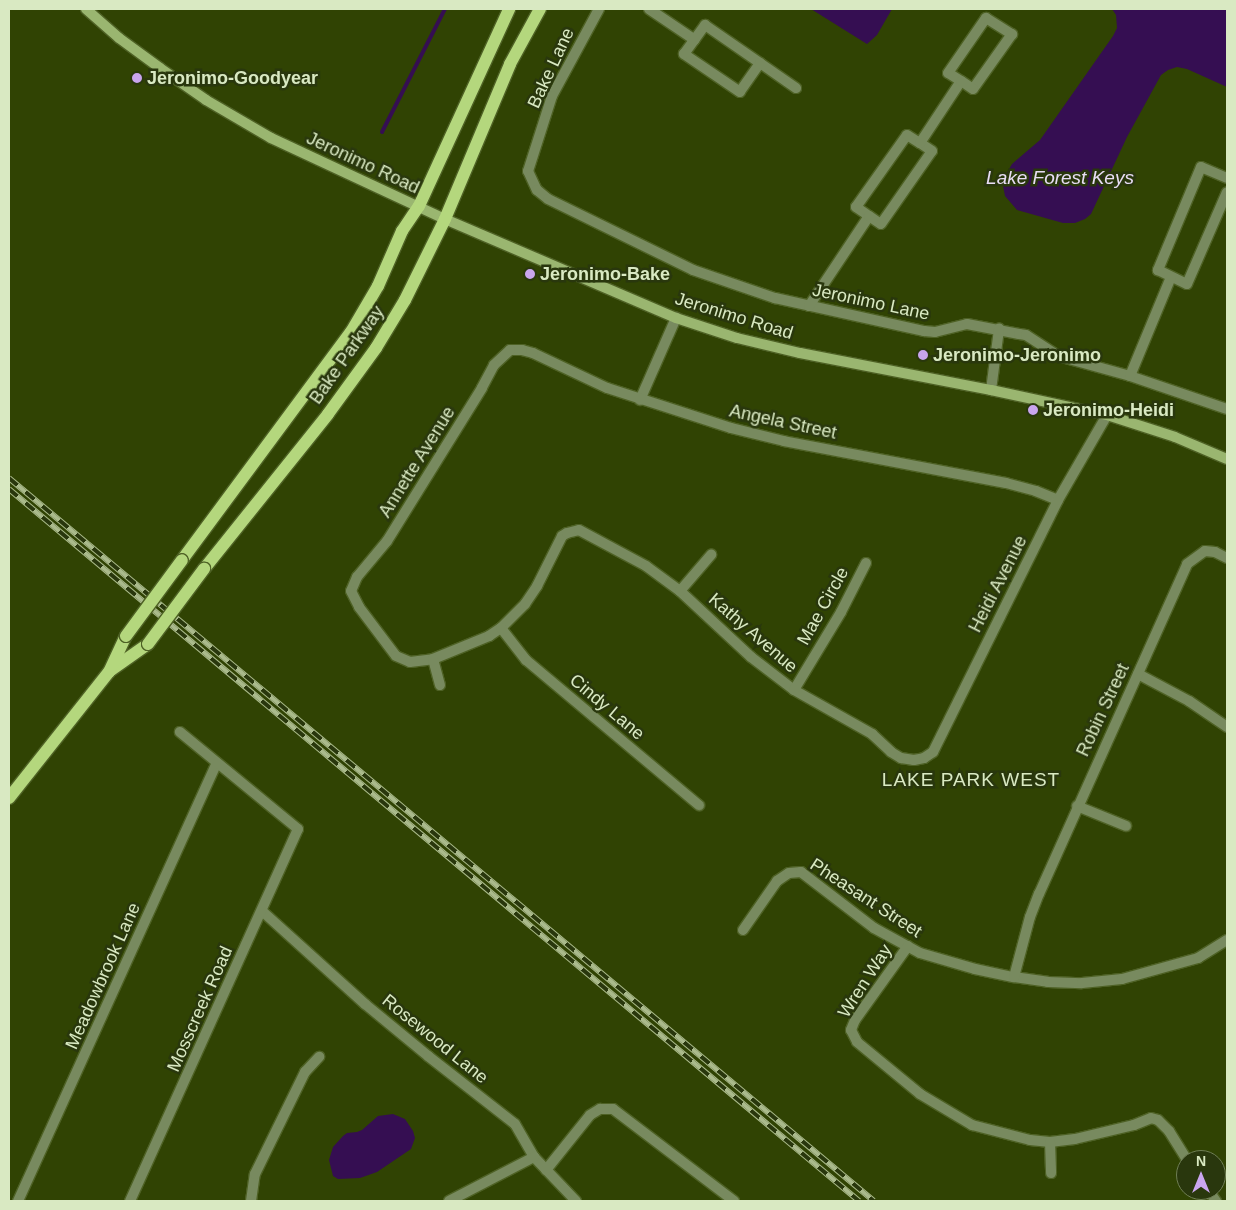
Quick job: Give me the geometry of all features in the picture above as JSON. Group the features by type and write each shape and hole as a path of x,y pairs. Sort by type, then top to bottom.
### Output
{"main road":[{"name":"Jeronimo Road","path":"86,9 119,38 160,68 238,120 311,158 445,219 676,318 737,338 800,353 991,390 1107,415 1182,440 1227,459"},
{"name":"Bake Parkway","path":"9,798 108,672 126,636 351,332 378,286 402,231 419,206 509,9"},
{"name":"Bake Parkway","path":"108,672 148,644 204,569 328,414 376,348 405,300 445,219 510,64 540,9"}],"street":[{"name":"Bake Lane","path":"528,171 552,96 599,9"},
{"path":"649,9 695,40"},
{"path":"986,18 1012,34 973,89 961,81 948,73 986,18"},
{"path":"760,63 740,92 684,54 705,25 760,63 796,88"},
{"path":"920,143 961,81"},
{"path":"907,134 932,151 881,224 869,216 856,207 907,134"},
{"path":"1227,178 1201,167 1158,270 1187,284 1227,192"},
{"name":"Jeronimo Lane","path":"528,171 537,190 548,199 671,260 716,279 809,306 924,331 935,332 967,324 1026,335 1058,356 1130,376 1227,409"},
{"path":"809,306 869,216"},
{"path":"1130,376 1171,276"},
{"path":"640,400 676,318"},
{"path":"991,390 999,329"},
{"name":"Angela Street","path":"510,350 522,350 532,353 640,400 749,432 1006,483 1036,491 1058,500"},
{"name":"Annette Avenue","path":"433,659 410,662 396,656 359,607 351,591 357,577 387,541 482,388 494,365 510,350"},
{"name":"Heidi Avenue","path":"914,760 924,758 933,752 1058,500 1107,415"},
{"name":"Kathy Avenue","path":"501,628 525,604 547,569 562,536 573,530 579,530 646,566 680,591 751,657 794,690 872,734 891,752 914,760"},
{"name":"Robin Street","path":"1014,977 1030,917 1077,806 1186,564 1205,550 1216,552 1227,558"},
{"path":"680,591 712,555"},
{"name":"Mae Circle","path":"794,690 841,612 866,564"},
{"path":"440,685 433,659 489,636 501,628"},
{"name":"Cindy Lane","path":"501,628 526,660 699,805"},
{"path":"1138,674 1189,701 1227,727"},
{"path":"180,732 217,763"},
{"name":"Mosscreek Road","path":"130,1201 298,829 217,763"},
{"name":"Meadowbrook Lane","path":"18,1201 217,763"},
{"path":"1077,806 1126,826"},
{"name":"Pheasant Street","path":"743,930 777,881 789,873 801,872 874,928 908,946 934,958 1014,977 1048,982 1122,979 1198,958 1227,940"},
{"name":"Rosewood Lane","path":"262,911 372,1010 515,1124 534,1157 576,1201"},
{"name":"Wren Way","path":"908,946 856,1020 851,1030 852,1034 864,1048 913,1089 949,1113 972,1125 997,1133 1050,1142"},
{"path":"251,1201 255,1174 305,1072 319,1057"},
{"path":"546,1170 590,1115 600,1109 613,1109 734,1201"},
{"path":"1051,1173 1050,1142 1075,1139 1125,1127 1151,1118 1158,1120 1164,1125 1180,1150"},
{"path":"449,1201 534,1157"}],"water":[{"path":"811,9 892,9 877,35 867,44"},
{"name":"Lake Forest Keys","path":"1112,9 1227,9 1227,87 1187,69 1177,67 1168,70 1161,75 1127,137 1091,214 1075,223 1063,223 1017,210 1005,196 1003,186 1005,176 1012,164 1040,140 1113,36 1117,28 1116,15"},
{"path":"393,1114 405,1119 413,1131 415,1138 411,1149 377,1172 360,1178 338,1179 333,1176 329,1160 333,1147 343,1136 347,1133 362,1130 378,1116"}],"waterway":[{"path":"382,132 445,9"}],"railway":[{"path":"9,478 874,1201"},
{"path":"9,489 859,1201"}],"place":[{"name":"Jeronimo-Goodyear","path":"137,78"},
{"name":"Jeronimo-Bake","path":"530,274"},
{"name":"Jeronimo-Jeronimo","path":"923,355"},
{"name":"Jeronimo-Heidi","path":"1033,410"}],"district":[{"name":"LAKE PARK WEST","path":"971,780"}]}
